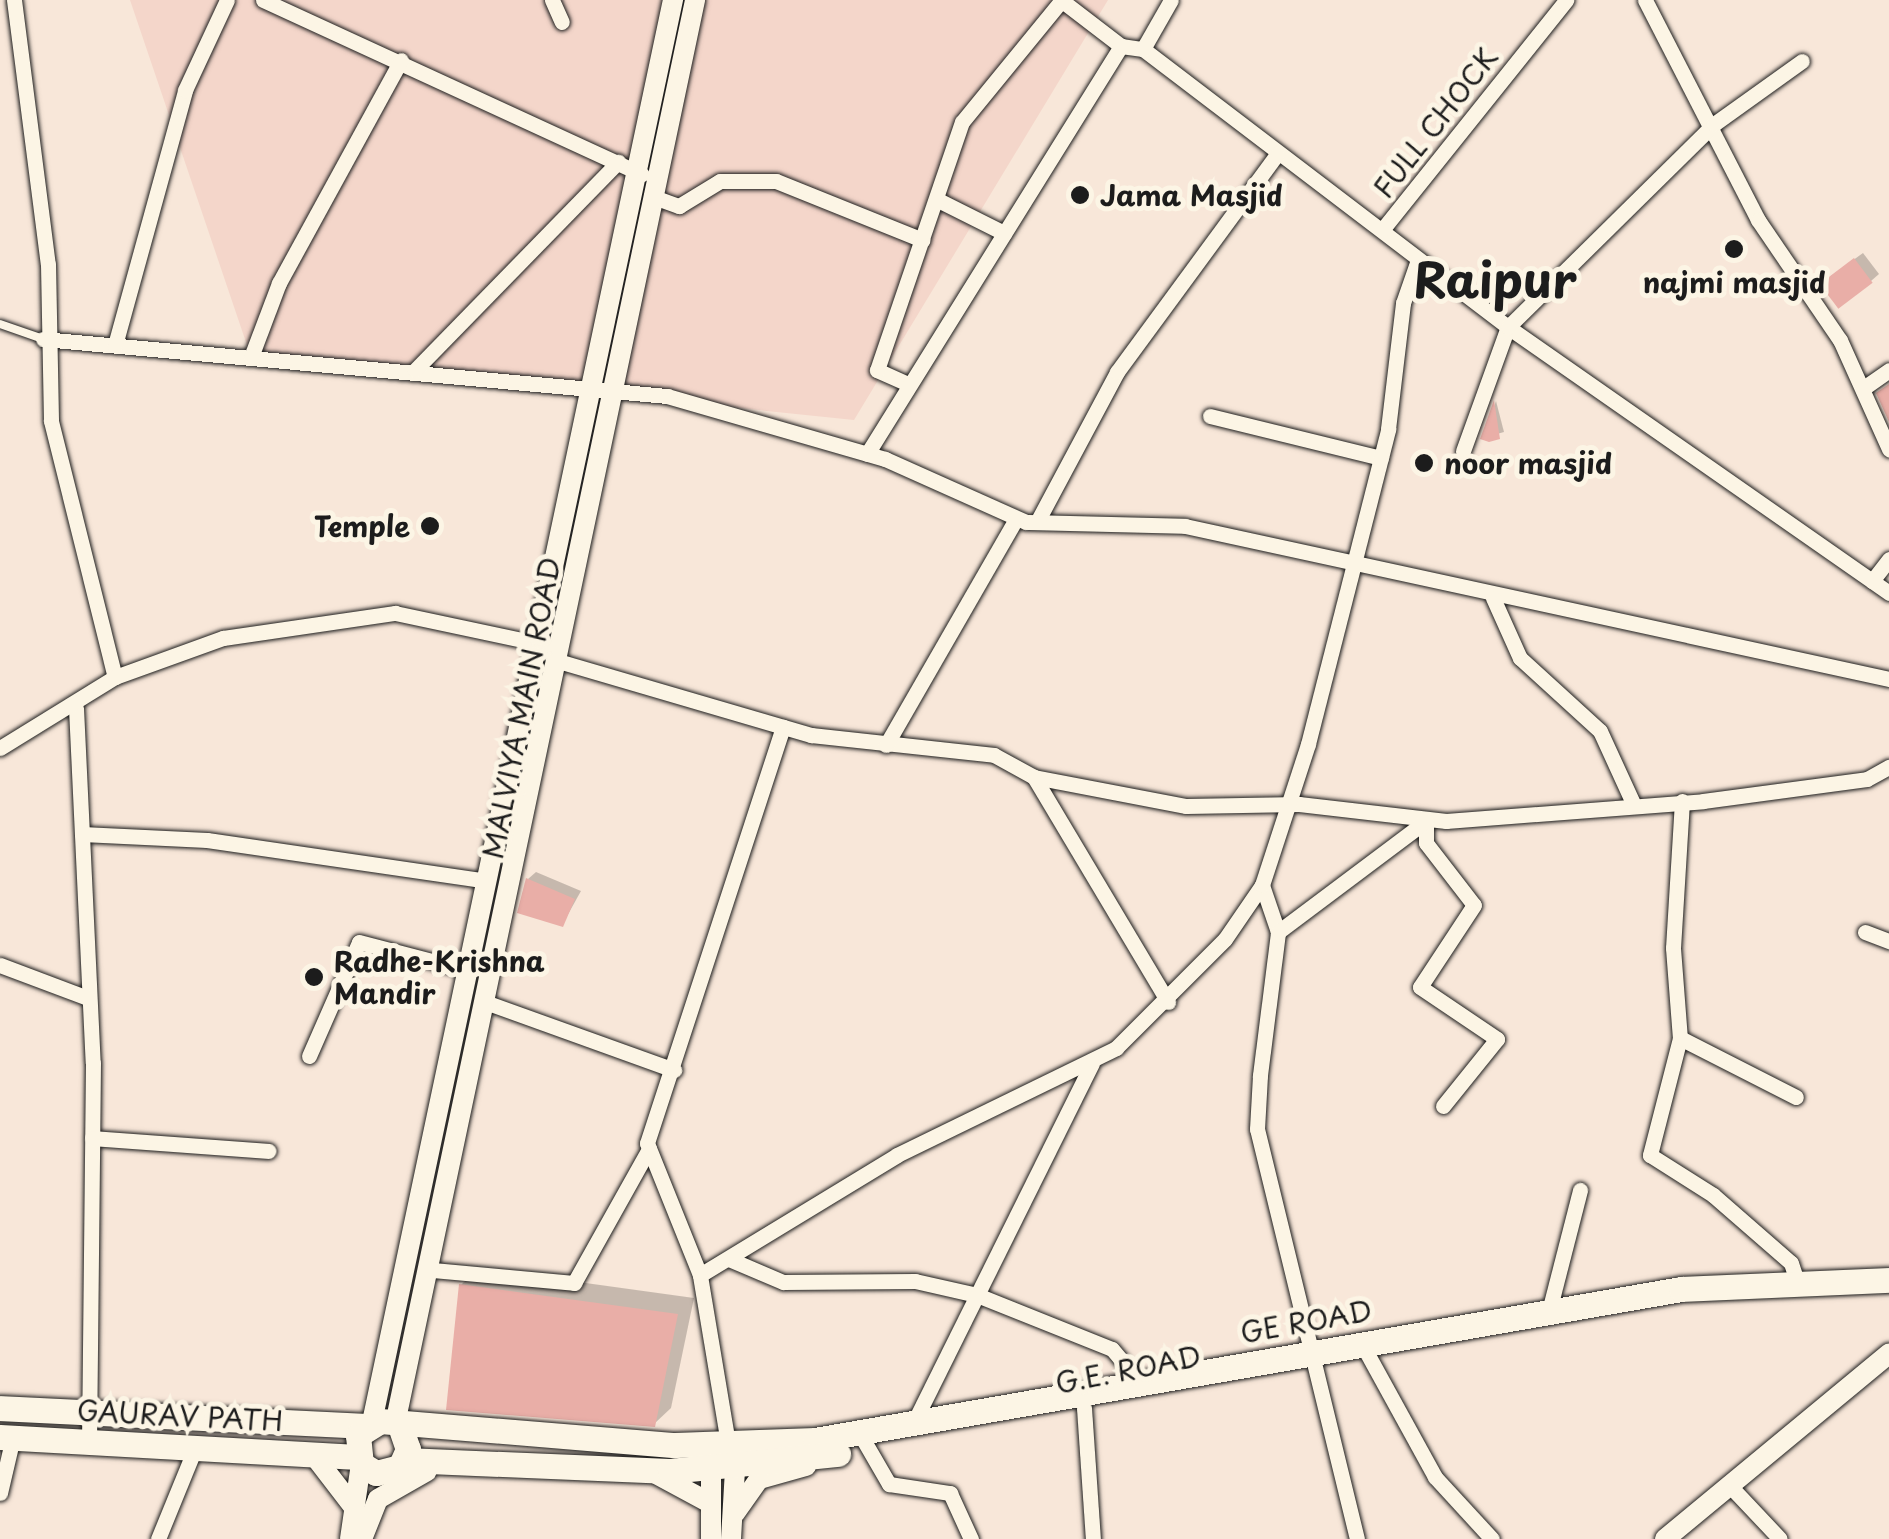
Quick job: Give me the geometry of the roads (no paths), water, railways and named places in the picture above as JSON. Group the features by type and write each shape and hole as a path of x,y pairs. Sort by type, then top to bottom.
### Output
{"main road":[{"name":"GE ROAD","path":"724,1451 861,1443 912,1426 1140,1381 1308,1358 1681,1289 1889,1280"},
{"name":"G.E. ROAD","path":"724,1451 836,1454 861,1443 1084,1408 1308,1358 1368,1355 1678,1304 1889,1295"},
{"path":"0,1408 383,1426 724,1451"},
{"path":"383,1426 405,1460 642,1470 724,1451"},
{"path":"359,1461 383,1426"},
{"name":"GAURAV PATH","path":"7,1437 310,1452 359,1461 384,1474 405,1460"}],"street":[{"path":"14,0 48,264 43,339 62,488 115,677"},
{"path":"116,345 184,90 227,0"},
{"path":"263,0 626,166 679,206 720,180 776,181 924,240"},
{"path":"552,0 562,22"},
{"name":"MALVIYA MAIN ROAD","path":"383,1426 389,1353 463,969 587,385 626,166 673,0"},
{"name":"MALVIYA MAIN ROAD","path":"383,1426 432,1270 653,188 695,0"},
{"path":"908,384 878,370 940,201 962,122 1061,0 1121,46 1143,49 1508,327 1889,593"},
{"path":"1143,49 1171,0"},
{"name":"FULL CHOCK","path":"1382,230 1566,0"},
{"path":"1645,0 1714,124 1758,220 1865,387 1889,448"},
{"path":"867,454 1121,46"},
{"path":"251,357 280,282 401,60"},
{"path":"1463,451 1508,327 1714,124 1802,61"},
{"path":"1036,522 1116,372 1277,154"},
{"path":"415,370 626,166"},
{"path":"940,201 1004,233"},
{"path":"700,1275 897,1154 1094,1060 1168,1002 1262,885 1354,567 1381,458 1418,260"},
{"path":"43,339 587,385 667,396 867,454 1016,519 1172,524 1493,598 1889,679"},
{"path":"1865,387 1889,370"},
{"path":"1210,416 1381,458"},
{"path":"886,745 1016,519"},
{"path":"1872,581 1889,559"},
{"path":"1493,598 1520,658 1600,731 1633,803"},
{"path":"0,748 76,708 115,677 223,638 394,614 531,644 783,727 886,745 994,755 1034,777 1186,806 1286,806 1426,821 1682,801 1868,779 1889,768"},
{"path":"76,708 92,1138 89,1441"},
{"path":"432,1270 574,1283 649,1149 783,727"},
{"path":"1034,777 1168,1002"},
{"path":"1682,801 1673,948 1680,1038 1650,1155 1726,1206 1791,1264 1798,1284"},
{"path":"1278,932 1426,821"},
{"path":"1426,821 1426,843 1474,904 1420,988 1497,1039 1443,1106"},
{"path":"82,834 207,840 482,880"},
{"path":"1262,885 1278,932 1256,1129 1308,1358 1357,1539"},
{"path":"1865,932 1889,941"},
{"path":"309,1056 359,942 463,969"},
{"path":"0,965 88,998"},
{"path":"488,1003 674,1070"},
{"path":"1680,1038 1796,1097"},
{"path":"912,1426 1094,1060"},
{"path":"92,1138 269,1151"},
{"path":"649,1149 700,1275 732,1528"},
{"path":"1549,1311 1580,1190"},
{"path":"729,1258 783,1282 914,1280 976,1296 1112,1350 1140,1381"},
{"path":"1665,1539 1889,1354"},
{"path":"1368,1355 1435,1478 1492,1539"},
{"path":"1084,1408 1093,1539"},
{"path":"0,1493 7,1437"},
{"path":"861,1443 889,1484 950,1494 971,1539"},
{"path":"158,1539 196,1446"},
{"path":"711,1539 710,1503 724,1451"},
{"path":"310,1452 354,1506"},
{"path":"732,1528 759,1479 836,1454"},
{"path":"350,1539 359,1461"},
{"path":"362,1539 378,1498 411,1472 518,1463"},
{"path":"642,1470 710,1503"},
{"path":"1731,1487 1780,1539"}],"lane":[{"path":"0,324 43,339"}],"place":[{"name":"Jama Masjid","path":"1080,195"},
{"name":"najmi masjid","path":"1734,249"},
{"name":"noor masjid","path":"1424,463"},
{"name":"Temple","path":"430,526"},
{"name":"Radhe-Krishna Mandir","path":"314,977"}],"district":[{"name":"Raipur","path":"1495,279"}]}
